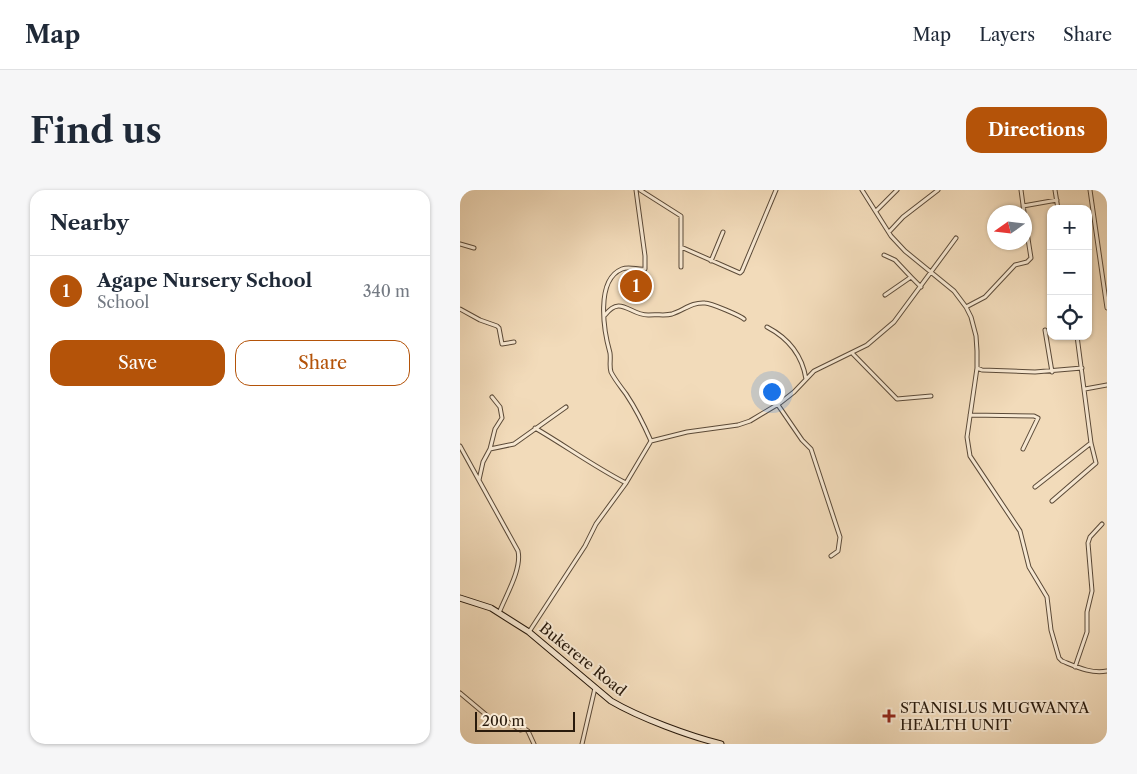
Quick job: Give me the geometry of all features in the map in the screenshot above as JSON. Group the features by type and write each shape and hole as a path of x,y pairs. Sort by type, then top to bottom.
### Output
{"street":[{"path":"636,190 645,269 622,269 617,273 605,291 604,334 610,354 611,371 651,441"},
{"path":"640,190 681,216 681,267"},
{"path":"681,247 740,273 776,190"},
{"path":"862,190 889,232 905,251 954,292 966,307 974,325 976,336 976,368 967,437 970,456 1020,531 1029,567 1047,597 1049,620 1056,651 1062,661 1098,673 1107,671"},
{"path":"876,211 897,190"},
{"path":"889,232 903,217 938,190"},
{"path":"1021,190 1023,205"},
{"path":"1055,190 1057,205"},
{"path":"1090,190 1107,308"},
{"path":"1028,205 1056,200"},
{"path":"711,260 722,232"},
{"path":"528,632 585,546 596,524 626,483 651,441 687,432 744,424 778,405 794,392 814,371 853,354 875,340 894,322 956,238"},
{"path":"460,244 474,248"},
{"path":"966,307 985,297 1015,265 1028,262 1031,258 1030,250"},
{"path":"884,255 895,260 921,287"},
{"path":"884,295 910,277"},
{"path":"604,316 612,308 622,306 639,314 658,313 666,315 702,302 710,303 744,319"},
{"path":"460,309 480,320 497,326 502,344 514,342"},
{"path":"767,327 792,344 802,363 806,379"},
{"path":"1046,330 1052,372"},
{"path":"1052,501 1096,463 1091,443 1078,340"},
{"path":"853,354 897,399 931,396"},
{"path":"976,368 982,370 1052,372 1082,368"},
{"path":"1085,388 1107,385"},
{"path":"479,481 483,462 490,449 495,429 502,418 500,407 492,397"},
{"path":"778,405 802,440 811,448 840,537 838,551 831,556"},
{"path":"490,449 514,444 566,406"},
{"path":"970,415 1031,416 1038,418 1022,449"},
{"path":"535,428 589,464 626,483"},
{"path":"1035,487 1091,443"},
{"path":"460,446 514,542 520,558 499,613"},
{"path":"1076,667 1087,632 1087,612 1092,591 1088,542 1102,524"},
{"name":"Bukerere Road","path":"460,598 499,613 528,632 611,701 685,732 721,744"},
{"path":"582,744 595,687"},
{"path":"460,693 497,724 504,719 520,730 526,729 534,744"}],"place":[{"name":"Agape Nursery School","path":"636,286"},
{"name":"STANISLUS MUGWANYA HEALTH UNIT","path":"889,716"}]}
